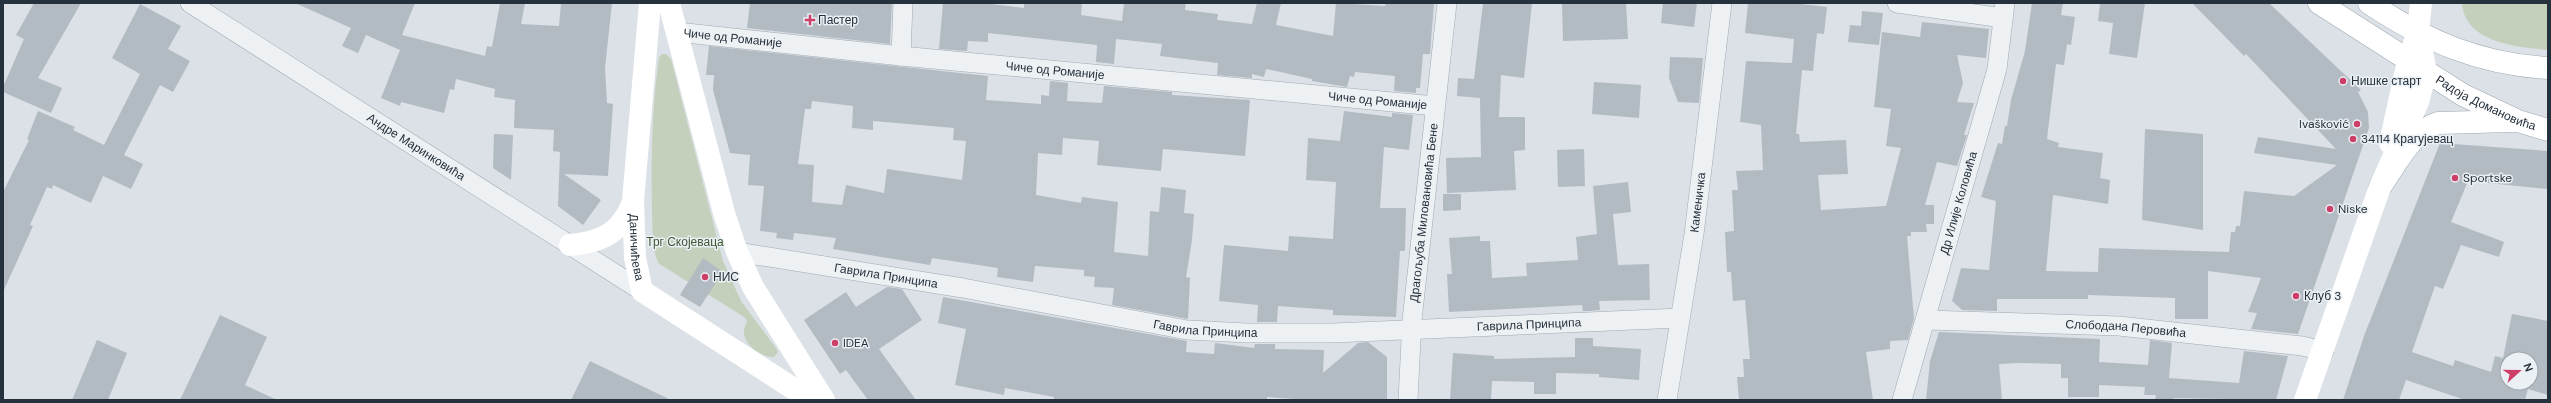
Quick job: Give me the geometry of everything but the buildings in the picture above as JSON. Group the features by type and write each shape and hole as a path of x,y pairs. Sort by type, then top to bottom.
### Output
{"street":[{"name":"Андре Маринковића","path":"190,3 642,291"},
{"name":"Даничићева","path":"650,3 634,201 635,258 642,291 765,372 811,400"},
{"path":"669,3 724,213 737,252 753,287 824,400"},
{"path":"901,56 903,3"},
{"name":"Драгољуба Миловановића Бене","path":"1408,400 1411,329 1434,106 1447,3"},
{"name":"Каменичка","path":"1667,400 1694,234 1722,3"},
{"path":"1896,3 2004,10"},
{"name":"Радоја Домановића","path":"2319,3 2417,67 2475,101 2518,121 2548,130"},
{"path":"2369,3 2418,32 2462,53 2502,63 2548,68"},
{"path":"2306,400 2380,187 2417,67 2421,3"},
{"name":"Др Илије Коловића","path":"1902,400 1997,69 2004,10"},
{"path":"648,29 676,32"},
{"name":"Чиче од Романије","path":"676,32 901,56 1434,106"},
{"path":"2380,187 2414,138 2430,125 2438,123 2518,121"},
{"path":"570,246 589,242 616,230 628,216 634,201"},
{"name":"Гаврила Принципа","path":"737,252 963,288 1187,330 1286,334 1680,318"},
{"name":"Слободана Перовића","path":"1926,320 2119,326 2302,346 2324,351"},
{"path":"765,372 781,368 787,361 787,354 782,334"}],"green space":[{"path":"2462,3 2548,3 2548,50 2508,44 2482,35 2472,27 2465,16"},
{"name":"Трг Скојеваца","path":"662,54 666,54 671,59 723,261 741,301 776,348 778,352 774,357 760,353 747,342 744,328 747,321 744,317 658,263 653,247 652,152 656,81 659,57"}],"place":[{"name":"Пастер","path":"810,20"},
{"name":"Нишке старт","path":"2343,81"},
{"name":"Ivašković","path":"2357,124"},
{"name":"34114 Крагујевац","path":"2353,139"},
{"name":"Sportske","path":"2455,178"},
{"name":"Niske","path":"2330,209"},
{"name":"НИС","path":"705,277"},
{"name":"Клуб 3","path":"2296,296"},
{"name":"IDEA","path":"835,343"}]}
